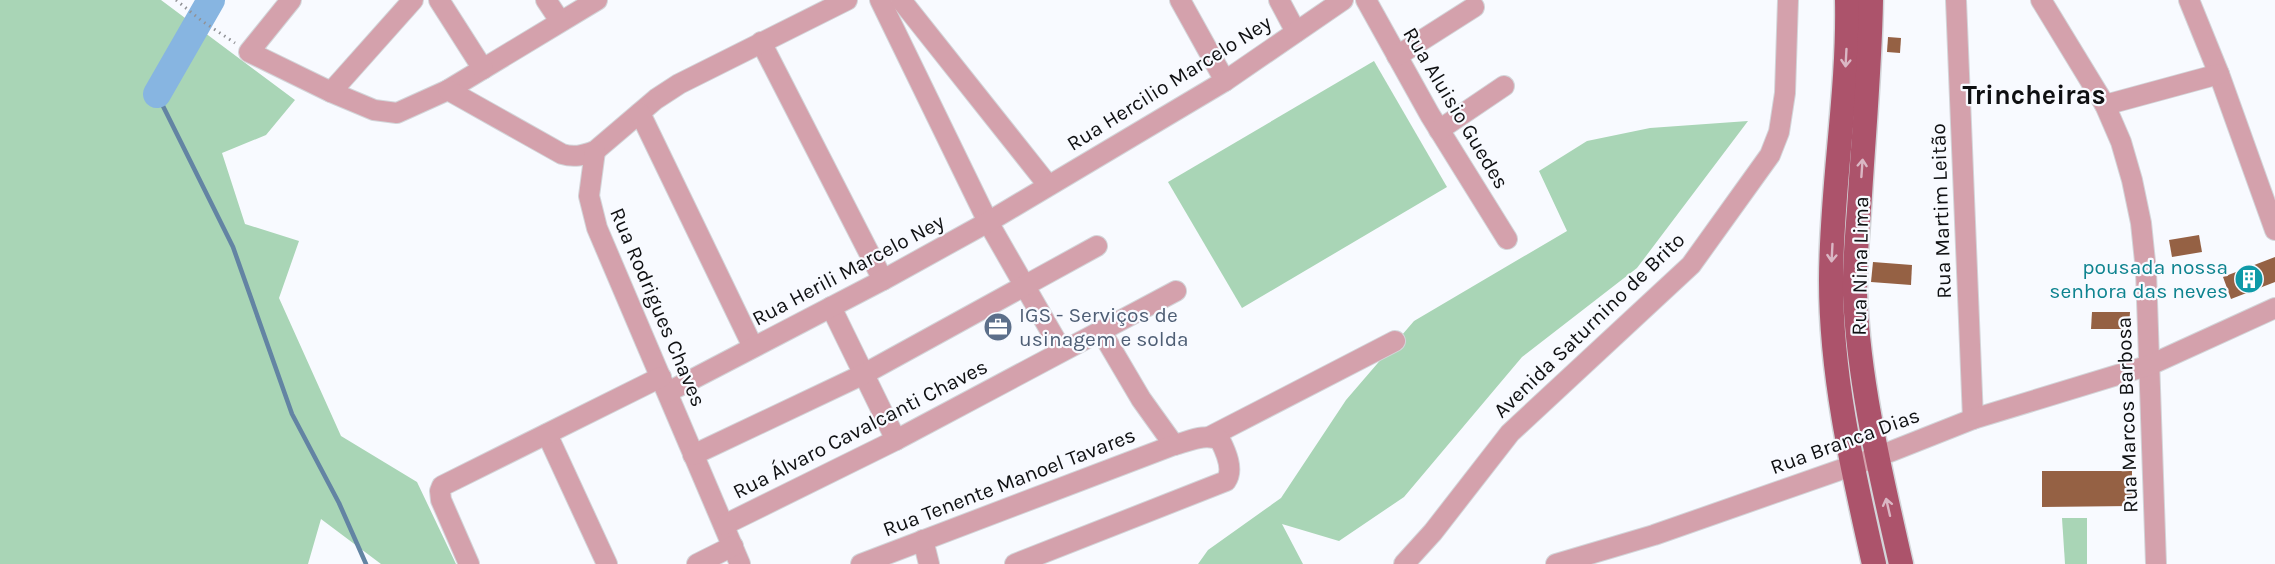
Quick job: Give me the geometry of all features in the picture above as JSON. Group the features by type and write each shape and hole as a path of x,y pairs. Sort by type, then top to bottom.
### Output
{"main road":[{"name":"Rua Nina Lima","path":"1847,0 1844,91 1831,282 1840,409 1874,564"},
{"name":"Rua Nina Lima","path":"1871,0 1868,93 1856,245 1855,294 1859,348 1877,457 1901,564"}],"street":[{"path":"291,0 249,52 330,92 374,110 397,113 448,90 597,0"},
{"path":"330,92 413,0"},
{"path":"439,0 483,69"},
{"path":"546,0 560,21"},
{"path":"448,90 562,154 573,157 595,151 656,99 679,84 847,0"},
{"path":"880,0 988,222 1062,351"},
{"path":"901,0 1048,185"},
{"path":"1180,0 1225,81"},
{"path":"1279,0 1296,32"},
{"name":"Rua Hercilio Marcelo Ney","path":"1048,185 1225,81 1343,0"},
{"name":"Rua Aluisio Guedes","path":"1366,0 1439,130 1507,238"},
{"name":"Avenida Saturnino de Brito","path":"1404,564 1433,532 1510,434 1691,265 1770,155 1779,132 1785,93 1788,0"},
{"name":"Rua Martim Leitão","path":"1956,0 1973,419"},
{"name":"Rua Marcos Barbosa","path":"2041,0 2105,105 2129,171 2141,223 2146,271 2156,564"},
{"path":"2189,0 2219,74 2275,230"},
{"path":"1397,56 1474,8"},
{"path":"761,42 883,280"},
{"path":"2105,105 2219,74"},
{"path":"1439,130 1504,86"},
{"path":"640,113 753,347"},
{"name":"Rua Rodrigues Chaves","path":"595,151 590,183 591,210 597,228 737,555"},
{"name":"Rua Herili Marcelo Ney","path":"469,564 441,500 440,491 447,482 547,434 753,347 883,280 988,222 1048,185"},
{"path":"693,455 864,374 1097,246"},
{"name":"Rua Álvaro Cavalcanti Chaves","path":"724,525 896,440 1176,291"},
{"path":"831,307 896,440"},
{"name":"Rua Branca Dias","path":"1556,564 1654,535 1877,457 1973,419 2150,365 2275,308"},
{"path":"1101,331 1141,399 1174,445"},
{"path":"1211,436 1395,341"},
{"path":"547,434 607,564"},
{"path":"1015,564 1226,481 1230,476 1230,471 1220,440 1211,436"},
{"name":"Rua Tenente Manoel Tavares","path":"861,564 1174,445 1211,436"},
{"path":"922,540 929,564"},
{"path":"697,564 737,555"}],"path":[{"path":"176,0 202,21 249,52"}],"green space":[{"path":"0,0 161,0 295,100 266,135 222,153 245,224 299,241 279,298 341,436 417,482 456,564 381,564 321,519 308,564 0,564"},
{"path":"1374,61 1447,187 1242,308 1168,182"},
{"path":"1748,121 1637,268 1522,357 1404,497 1339,541 1282,524 1303,564 1198,564 1208,550 1281,498 1346,400 1414,321 1567,231 1539,171 1587,141 1650,128"},
{"path":"2062,518 2087,518 2087,564 2065,564"}],"building":[{"path":"1888,37 1901,38 1900,53 1887,52"},
{"path":"2199,235 2202,252 2172,257 2169,240"},
{"name":"pousada nossa senhora das neves","path":"2275,257 2275,282 2231,299 2223,277"},
{"path":"1873,262 1912,265 1911,285 1871,282"},
{"path":"2092,312 2130,312 2129,329 2091,329"},
{"path":"2042,471 2132,471 2132,506 2042,507"}],"waterway":[{"path":"157,94 211,0"},
{"path":"157,94 233,247 292,414 339,503 366,564"}],"place":[{"name":"pousada nossa senhora das neves","path":"2249,279"},
{"name":"IGS - Serviços de usinagem e solda","path":"998,327"}],"district":[{"name":"Trincheiras","path":"2034,95"}]}
